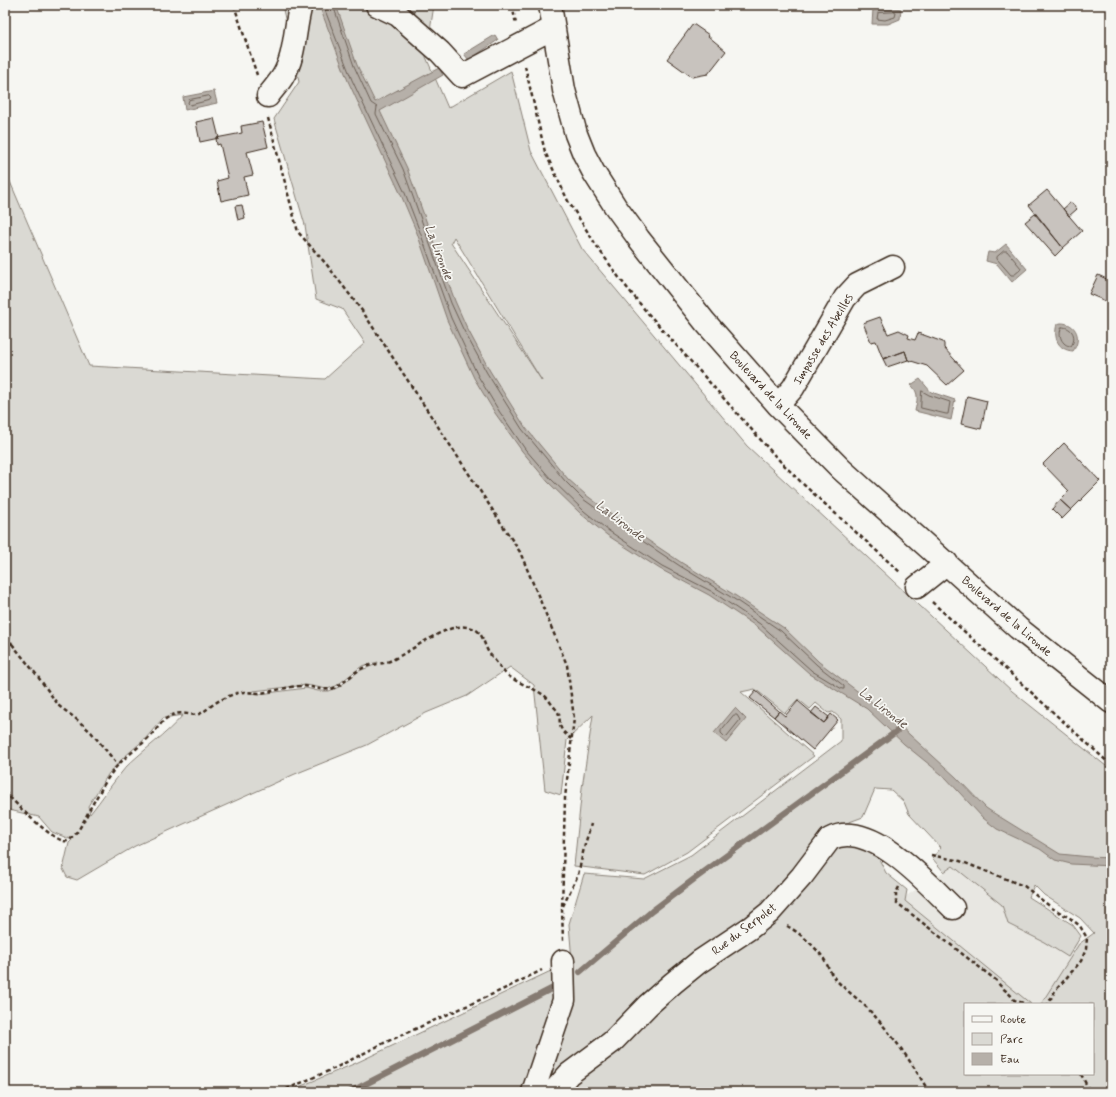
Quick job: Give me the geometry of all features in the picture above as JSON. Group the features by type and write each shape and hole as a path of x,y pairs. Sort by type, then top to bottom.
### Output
{"street":[{"path":"264,97 284,75 290,60 301,5"},
{"path":"378,5 398,15 440,52 462,76 553,28"},
{"name":"Boulevard de la Lironde","path":"550,5 564,90 576,134 594,173 615,206 639,239 705,322 778,405 841,469 1018,628 1111,702"},
{"name":"Impasse des Abeilles","path":"778,405 793,388 845,298 857,285 893,267"},
{"path":"917,587 947,563"},
{"name":"Rue du Serpolet","path":"553,1092 569,1074 612,1042 648,1005 673,983 699,962 750,928 770,912 802,876 830,839 835,836 850,834 859,836 882,846 903,861 953,908"},
{"path":"533,1092 564,1000 563,961"}],"path":[{"path":"234,5 264,97 298,232 327,265 363,312 520,552 567,665 574,718 565,798 562,909 563,961 554,963 502,990 384,1043 333,1069 280,1092"},
{"path":"917,587 1111,765"},
{"path":"5,792 32,819 50,833 63,841 67,841 72,838 79,829 102,787 118,765 151,736 167,718 178,713 196,715 204,712 223,698 238,693 257,693 303,686 320,690 328,690 337,687 358,670 366,666 389,661 446,630 456,627 468,626 478,631 482,635 489,652 506,673 516,681 545,697 557,710 561,717 560,726 572,739"},
{"path":"5,629 12,644 59,706 76,718 91,732 118,765"},
{"path":"5,658 12,644"},
{"path":"562,909 578,875 591,824"},
{"path":"1023,1003 1014,1000 1012,996 999,986 997,981 896,902 896,893 907,875 903,861 932,855 960,861 1024,886 1052,908 1070,918 1080,926 1086,938 1086,949 1084,955 1081,961 1055,991 1049,1003"},
{"path":"770,912 781,922 802,935 822,956 837,981 869,1010 894,1039 929,1092"},
{"path":"1082,1075 1090,1092"}],"shaded area":[{"path":"953,866 1022,897 1079,944 1042,1003 1029,1003 900,900"}],"green space":[{"path":"282,5 434,5 426,57 448,108 511,71 531,151 582,249 747,446 1012,691 1111,770 1111,1092 406,1092 398,1090 397,1092 287,1092 356,1063 572,961 569,924 584,874 644,879 691,855 841,741 841,719 833,712 828,713 816,703 810,709 798,699 785,713 755,689 741,692 814,756 687,852 645,875 574,866 582,788 593,715 567,740 561,795 545,790 534,685 510,667 467,696 426,713 367,745 295,774 135,846 77,880 67,877 63,869 69,843 72,840 52,832 39,817 5,809 5,170 89,366 325,379 365,343 342,309 316,299 305,225 274,119 299,82","holes":["454,237 542,381 451,243","378,662 377,664 359,671 339,687 329,691 318,691 306,688 260,694 249,693 253,691 306,685 327,689 336,686 362,666","183,715 126,767 90,814 88,806 109,773 123,758 146,738 163,718","875,789 891,790 904,802 909,814 941,848 932,858 944,872 953,866 1002,905 1008,924 1044,942 1068,957 1081,936 1073,925 1029,897 1034,885 1044,895 1080,918 1094,933 1079,944 1042,1003 1094,1003 1094,1075 964,1075 964,1003 1030,1003 905,901 907,890 886,873 877,855 861,848 833,828 863,817"]}],"water":[{"name":"La Lironde","path":"319,5 336,5 357,65 375,102 439,68 443,75 380,111 407,168 455,301 467,328 490,371 525,427 568,479 586,495 637,533 784,628 819,662 899,725 956,777 986,808 1060,854 1111,858 1111,866 1071,864 1055,860 1040,849 997,829 983,818 946,778 904,744 867,709 810,674 757,627 709,595 660,569 607,535 581,514 548,482 522,451 495,413 474,378 447,320 417,233 348,81"},
{"path":"873,9 901,9 900,19 888,24 872,24"},
{"path":"495,35 498,40 469,60 464,54"},
{"path":"214,91 217,103 185,110 183,97"},
{"path":"1006,244 1027,269 1012,282 997,264 986,261 988,252 995,253"},
{"path":"1061,323 1071,326 1076,332 1077,342 1073,351 1060,346 1056,338 1057,324"},
{"path":"920,379 931,392 955,400 951,420 915,411 917,394 911,385"},
{"path":"735,708 746,719 726,743 714,733"}],"building":[{"path":"693,24 709,35 708,36 726,51 708,74 692,77 667,59"},
{"path":"214,118 219,138 200,142 196,122"},
{"path":"262,122 268,147 247,152 253,175 244,177 248,195 221,201 217,181 228,178 220,144 217,145 216,138 242,133 241,126"},
{"path":"1047,190 1082,231 1063,248 1029,205"},
{"path":"1071,202 1077,209 1069,216 1063,209"},
{"path":"242,205 245,218 238,220 235,206"},
{"path":"1035,214 1063,248 1055,256 1025,222"},
{"path":"1098,275 1111,281 1111,306 1110,303 1089,294"},
{"path":"880,317 888,334 899,330 909,335 908,338 915,340 918,333 943,342 944,348 964,370 947,385 927,366 908,360 905,351 883,359 876,341 871,342 863,323"},
{"path":"905,351 908,360 887,367 883,359"},
{"path":"967,396 987,401 981,429 961,424"},
{"path":"1064,443 1100,481 1071,510 1060,500 1069,491 1043,464"},
{"path":"1060,500 1071,510 1062,519 1052,509"},
{"path":"756,691 779,711 774,717 750,698"},
{"path":"798,701 824,723 831,714 838,720 813,750 774,717 779,711 785,716"},
{"path":"816,707 829,717 824,723 811,713"}],"waterway":[{"path":"580,972 652,911 897,731"},
{"path":"350,1092 553,988"}]}
